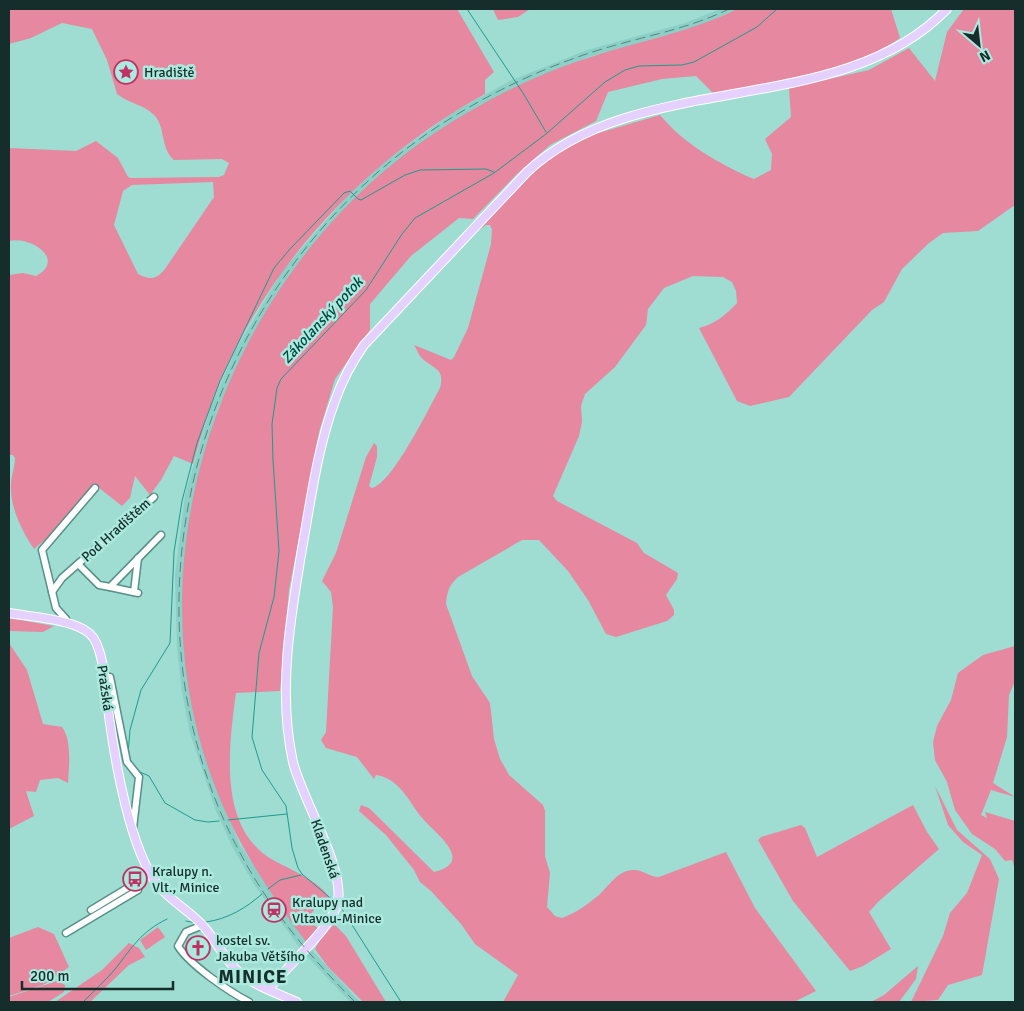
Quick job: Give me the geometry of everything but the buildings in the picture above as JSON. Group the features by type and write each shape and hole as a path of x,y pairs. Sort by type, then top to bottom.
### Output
{"main road":[{"name":"Kladenská","path":"269,989 320,933 336,909 339,895 330,855 296,773 290,749 285,710 296,585 312,490 327,422 354,360 364,345 526,172 556,148 594,130 650,112 811,78 852,66 906,42 947,9"},
{"name":"Pražská","path":"9,613 65,621 90,633 100,656 116,762 141,856 158,886 203,925 240,973 295,1002"}],"street":[{"path":"65,621 56,608 42,550 95,488"},
{"name":"Pod Hradištěm","path":"52,592 78,564 154,497"},
{"path":"110,587 161,535"},
{"name":"Pod Hradištěm","path":"78,564 99,585 136,593 138,558"},
{"name":"Pražská","path":"110,677 127,762 139,777 133,828"},
{"path":"66,933 138,890 138,882 90,910"},
{"path":"203,925 186,932 178,946 188,960 230,992 249,1002"}],"shaded area":[{"path":"9,9 457,9 494,72 485,80 485,94 442,120 402,149 364,181 328,216 296,254 267,294 242,337 216,392 193,464 174,456 161,480 150,495 135,476 130,498 122,506 94,484 48,537 34,549 18,519 11,494 15,458 13,455 9,455 9,275 23,273 36,276 44,270 48,263 47,257 36,246 18,240 9,241 9,148 76,151 96,141 118,158 128,177 131,178 219,177 224,175 229,163 222,159 174,160 167,150 160,125 154,115 117,94 107,60 92,29 62,23 31,38 9,44","holes":["213,182 214,197 162,273 153,278 138,274 114,225 123,191 132,185"]},
{"path":"493,9 530,9 518,17 498,20"},
{"path":"720,9 737,9 701,25 589,57 513,88 421,143 392,165 353,201 290,274 243,353 217,411 193,496 183,575 184,647 194,715 210,772 240,845 308,946 360,1002 350,1002 302,951 255,886 233,848 216,811 190,733 182,692 177,648 175,575 185,495 210,409 236,349 283,270 347,196 387,160 454,112 512,80 587,50 685,23"},
{"path":"737,9 891,9 900,38 857,60 834,68 787,81 715,95 696,76 662,79 608,92 596,121 550,145 517,174 473,219 459,218 411,256 370,304 370,330 335,379 319,432 289,590 280,691 236,693 231,737 231,784 235,807 243,828 255,846 273,860 315,883 329,896 334,904 322,897 315,906 316,908 306,919 318,928 306,942 264,882 229,819 210,773 188,684 182,594 192,504 216,416 254,333 304,256 365,188 436,132 473,109 532,79 612,50 702,24"},
{"path":"964,9 1015,9 1015,205 978,231 943,233 929,243 902,269 884,302 872,310 789,397 750,406 737,401 699,328 725,315 737,303 736,291 732,282 723,277 693,276 664,288 648,309 646,325 615,367 585,394 581,406 582,422 579,436 553,496 557,501 637,543 644,553 678,573 677,579 666,595 674,610 674,615 667,621 616,637 606,634 588,600 568,571 539,540 522,540 458,577 451,586 446,600 472,676 490,703 494,739 500,759 509,775 543,805 545,811 545,856 550,873 547,907 555,916 562,918 582,908 599,895 614,879 628,871 636,870 659,877 726,852 755,908 816,991 794,1002 503,1002 518,975 475,944 461,924 431,891 420,882 414,870 386,835 359,811 361,805 369,808 434,872 446,867 452,861 449,847 423,819 398,786 384,777 376,775 374,779 357,757 326,748 321,740 326,732 333,607 331,592 322,581 336,553 366,457 374,443 377,446 377,457 369,486 372,488 390,473 399,460 440,388 441,376 439,372 420,356 414,345 451,360 454,357 468,328 491,244 492,230 490,225 486,225 478,231 548,157 588,136 660,115 691,144 728,167 754,179 771,170 772,154 765,139 791,117 789,88 869,70 909,48 935,81 947,32"},
{"path":"9,618 54,626 43,632 9,631"},
{"path":"9,643 27,670 43,724 62,727 65,732 69,746 69,762 68,783 58,778 40,780 36,792 26,791 34,816 9,829"},
{"path":"1015,646 1015,681 1009,695 1007,737 993,783 1015,797 991,790 981,815 987,818 985,812 1015,821 1015,869 1012,860 1005,861 995,849 972,834 955,810 947,782 935,760 933,742 937,726 951,700 958,673 983,655"},
{"path":"935,786 957,830 990,859 999,879 982,975 948,985 938,1000 911,1002 943,936 950,913 967,893 982,855 963,842 948,825"},
{"path":"913,805 927,832 939,849 869,912 891,949 863,966 850,971 793,901 758,840 761,837 801,825 805,828 817,857"},
{"path":"334,924 346,936 386,1002 363,1002 328,967 315,949"},
{"path":"38,927 54,934 69,967 43,985 9,996 9,938"},
{"path":"158,927 165,937 146,950 140,940"},
{"path":"129,943 139,948 145,957 129,965 90,1002 55,1002 102,970"},
{"path":"918,966 916,979 899,1002 871,1002 884,995"},
{"path":"57,981 65,985 64,992 48,1002 9,1002 9,997"}],"waterway":[{"path":"467,9 523,93 546,132"},
{"name":"Zákolanský potok","path":"335,902 302,874 298,868 292,848 286,806 262,770 252,737 259,653 274,597 279,551 272,424 277,388 281,379 366,290 402,234 415,218 494,173 546,134 605,82 625,70 639,66 682,65 694,62 757,27 777,9"},
{"path":"128,754 130,730 141,690 170,643 174,552 182,501 197,443 220,381 274,268 344,193 350,191 361,200 405,175 420,170 486,169 494,172"},
{"path":"140,772 149,776 165,803 195,820 219,821"},
{"path":"228,820 287,814"},
{"path":"268,889 280,880 301,875"},
{"path":"206,922 214,921 236,912 262,894"},
{"name":"Zákolanský potok","path":"340,906 401,1002"},
{"path":"83,1002 112,972 138,940 150,929 167,919"},
{"path":"186,921 196,923"}],"railway":[{"path":"355,1002 290,930 262,891 238,849 200,753 181,655 181,555 200,457 234,363 285,276 350,199 428,133 469,107 534,74 602,49 698,22 729,9"}],"place":[{"name":"Hradiště","path":"126,72"},
{"name":"Kralupy n. Vlt., Minice","path":"135,879"},
{"name":"Kralupy nad Vltavou-Minice","path":"274,910"},
{"name":"kostel sv. Jakuba Většího","path":"198,948"}],"district":[{"name":"MINICE","path":"253,977"}]}
